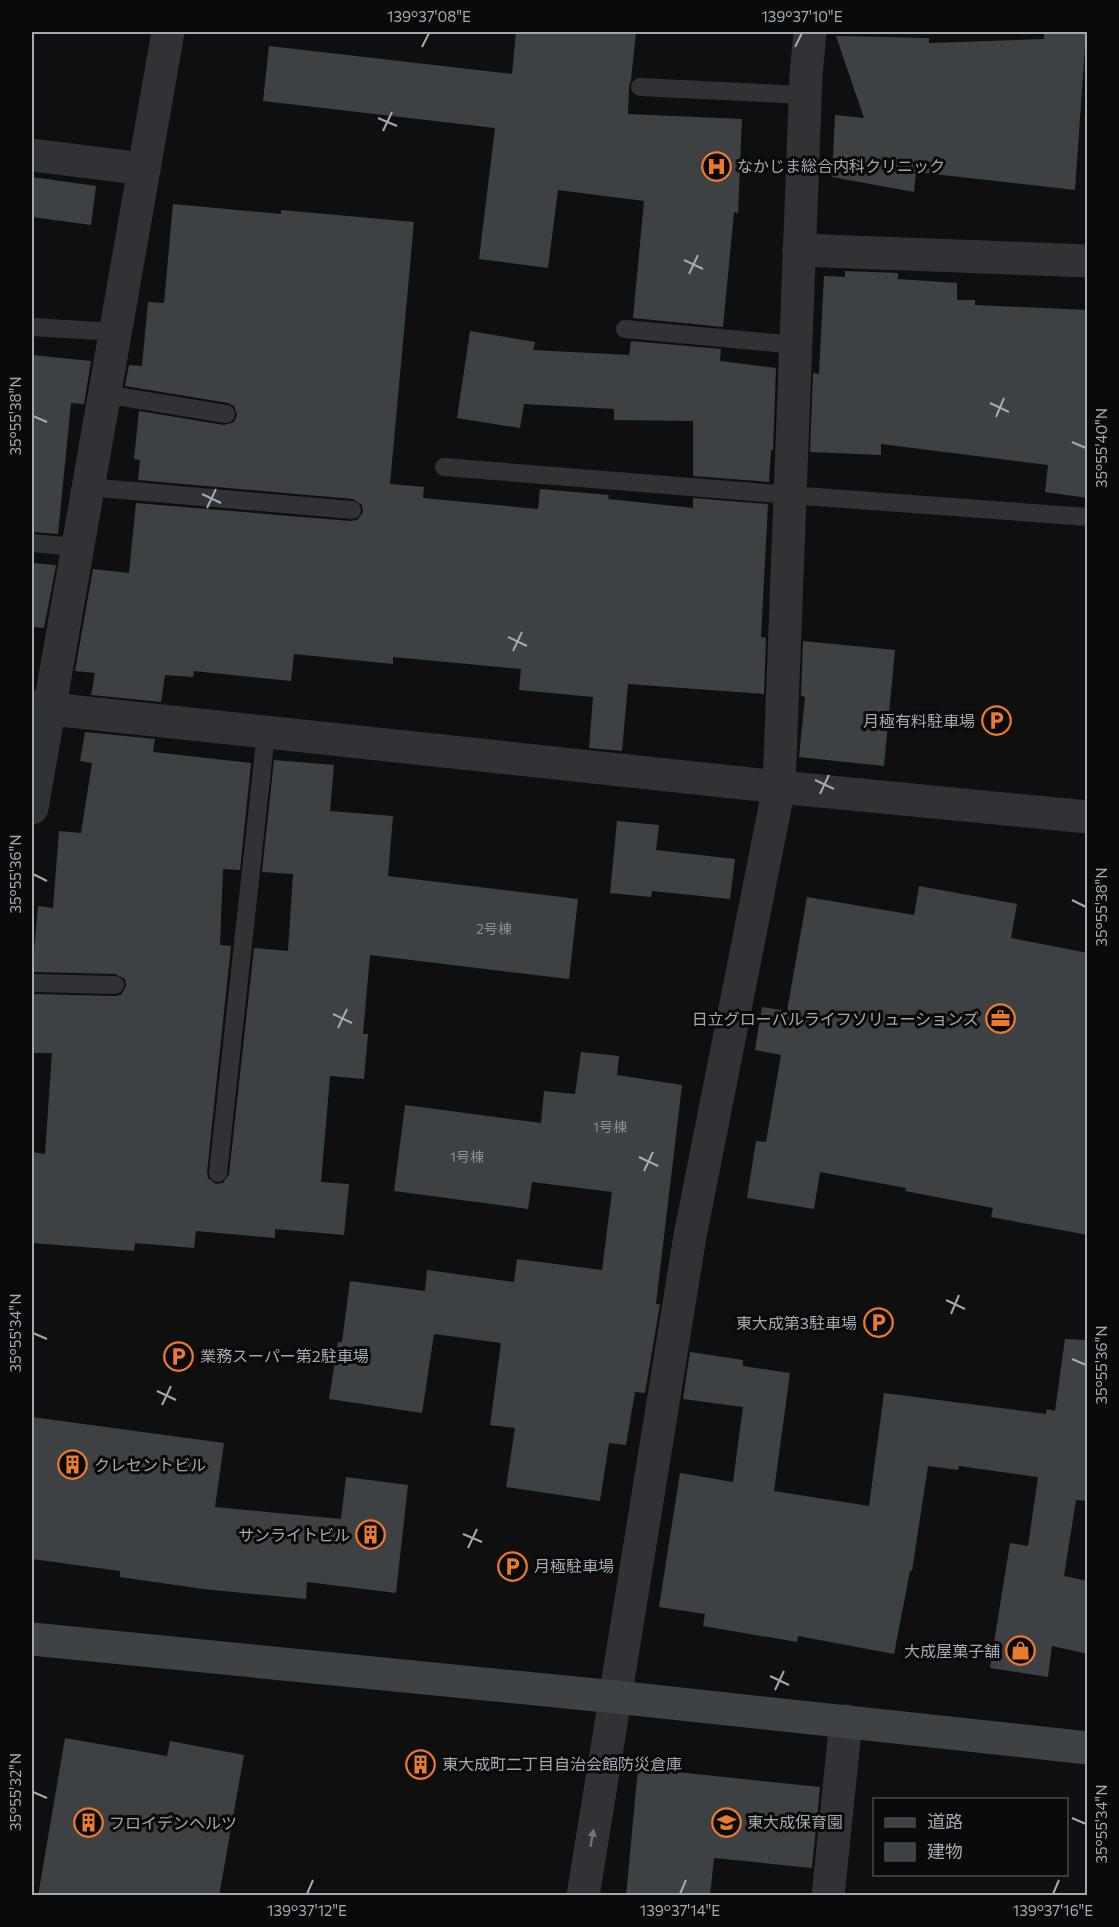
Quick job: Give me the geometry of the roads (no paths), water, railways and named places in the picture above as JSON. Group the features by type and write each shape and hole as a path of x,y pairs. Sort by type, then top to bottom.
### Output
{"street":[{"path":"32,808 40,708 76,547 168,32"},
{"path":"583,1896 690,1236 779,787 805,95 810,32"},
{"path":"32,155 144,169"},
{"path":"799,249 1088,261"},
{"path":"40,708 779,787 1088,817"},
{"path":"32,1639 616,1697 1088,1748"},
{"path":"828,1896 846,1721"}],"lane":[{"path":"640,87 805,95"},
{"path":"32,327 115,332"},
{"path":"625,329 796,345"},
{"path":"104,394 226,414"},
{"path":"444,467 1088,517"},
{"path":"87,487 352,510"},
{"path":"32,543 76,547"},
{"path":"218,1173 266,733"},
{"path":"32,983 114,985"}],"place":[{"name":"なかじま総合内科クリニック","path":"716,166"},
{"name":"月極有料駐車場","path":"996,721"},
{"name":"日立グローバルライフソリューションズ","path":"1000,1019"},
{"name":"東大成第3駐車場","path":"878,1323"},
{"name":"業務スーパー第2駐車場","path":"179,1356"},
{"name":"クレセントビル","path":"73,1465"},
{"name":"サンライトビル","path":"371,1535"},
{"name":"月極駐車場","path":"513,1566"},
{"name":"大成屋菓子舗","path":"1021,1651"},
{"name":"東大成町二丁目自治会館防災倉庫","path":"421,1764"},
{"name":"東大成保育園","path":"726,1822"},
{"name":"フロイデンヘルツ","path":"88,1823"}]}
